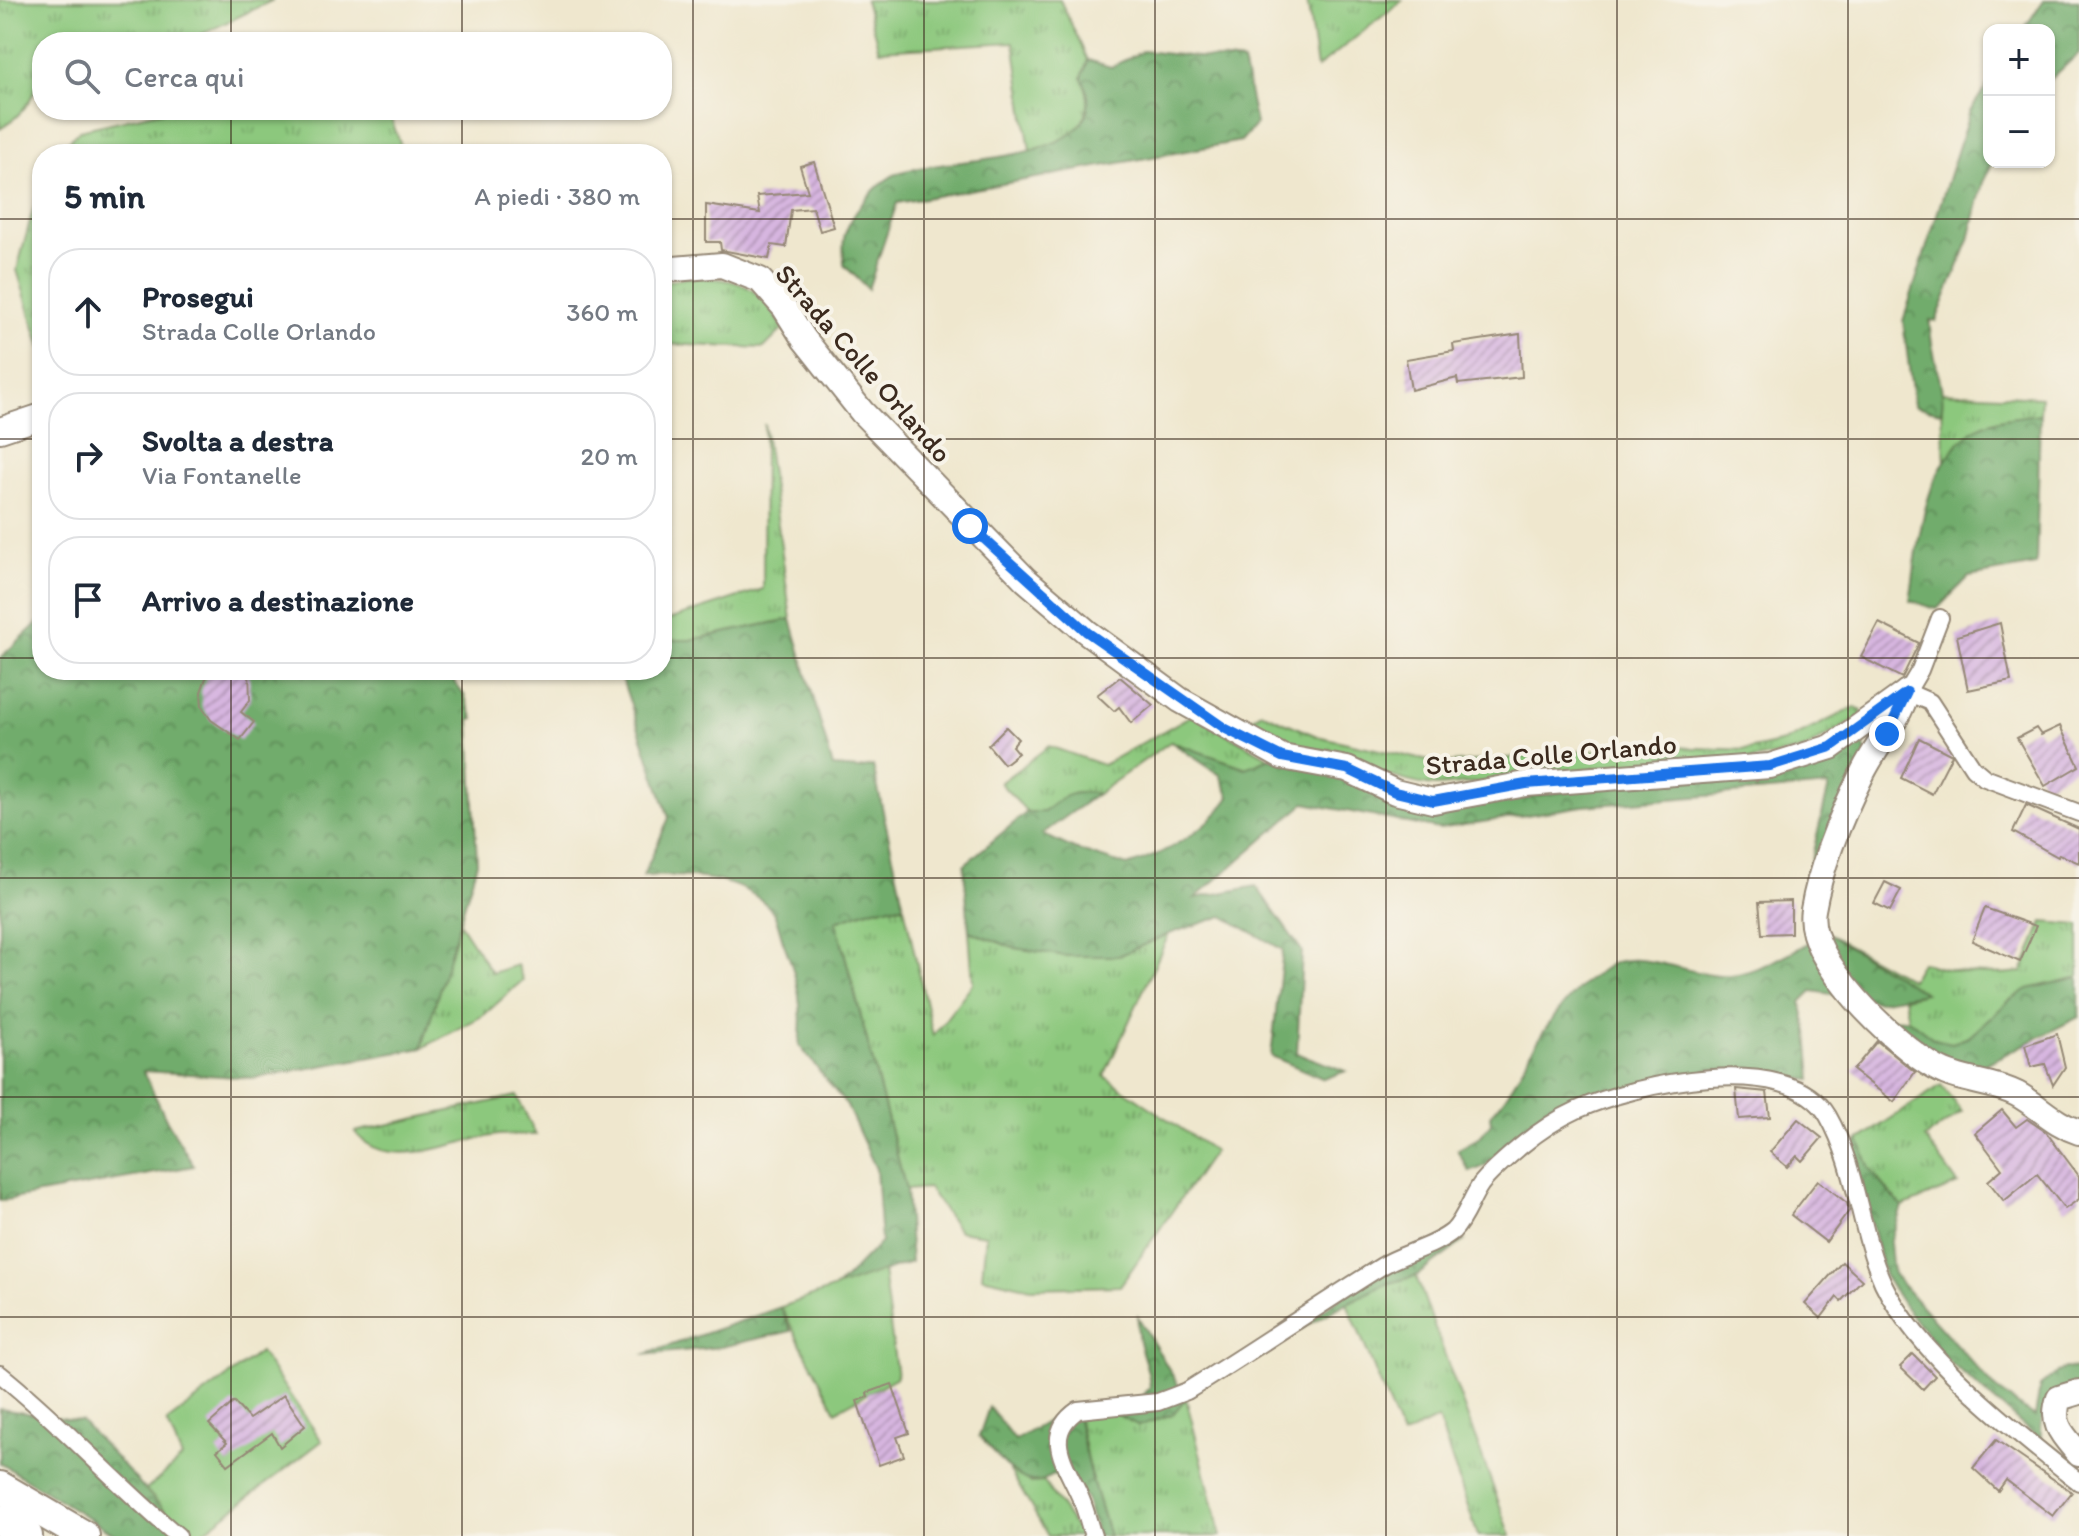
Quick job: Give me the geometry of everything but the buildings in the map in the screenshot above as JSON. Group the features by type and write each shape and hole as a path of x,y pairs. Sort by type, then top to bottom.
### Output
{"highway":[{"path":"0,1487 84,1536"},
{"path":"0,1520 27,1536"}],"street":[{"name":"Strada Colle Orlando","path":"672,269 722,265 760,280 784,307 804,339 862,412 1026,580 1087,632 1180,700 1226,729 1282,757 1347,769 1395,792 1433,801 1526,784 1770,766 1831,747 1907,692"},
{"path":"0,430 32,419"},
{"path":"1940,618 1902,708 1864,770 1828,854 1813,910 1814,938 1868,1013 1924,1060 1949,1074 2016,1093 2059,1125 2079,1132"},
{"path":"1907,692 1930,702 1973,768 1985,778 2079,813"},
{"path":"1093,1536 1082,1500 1062,1459 1060,1428 1067,1417 1078,1410 1158,1402 1187,1391 1383,1265 1453,1230 1482,1183 1502,1163 1552,1124 1580,1109 1648,1089 1727,1075 1777,1081 1801,1088 1827,1114 1840,1141 1883,1283 1902,1312 1946,1368 2079,1482"},
{"path":"0,1374 42,1408 144,1508 178,1536"},
{"path":"2079,1392 2059,1398 2054,1413 2056,1428 2079,1454"}],"green space":[{"path":"0,0 273,0 207,32 32,32 32,96 12,121 0,129"},
{"path":"865,0 1060,0 1088,60 1082,78 1088,106 1085,117 1069,135 1030,151 1014,42 879,50"},
{"path":"1307,0 1403,0 1317,68"},
{"path":"2044,0 2079,0 2079,53 2055,75 2055,24 2027,24"},
{"path":"1143,51 1243,62 1256,124 1241,141 897,203 868,289 844,265 844,241 849,225 867,197 892,176 924,167 1024,152 1055,142 1078,128 1088,107 1082,78 1088,60 1111,67"},
{"path":"1983,91 1983,168 1990,168 1983,182 1969,240 1936,321 1930,320 1942,395 1940,412 1914,406 1903,321 1970,111"},
{"path":"124,120 392,120 400,144 65,144 80,130"},
{"path":"32,214 32,319 17,270"},
{"path":"690,277 746,286 764,301 784,328 764,348 672,344 672,280"},
{"path":"1941,392 2041,397 2040,414 1999,423 1975,434 1945,463"},
{"path":"2040,414 2036,565 1969,577 1937,609 1910,601 1920,532 1933,485 1943,464 1956,446 1981,426"},
{"path":"764,424 791,619 690,640 672,640 672,619 763,589"},
{"path":"791,619 833,767 858,769 873,766 904,906 874,908 836,921 906,1190 911,1262 836,1288 881,1242 876,1169 847,1106 799,1045 801,1019 796,982 777,921 771,909 758,898 728,883 694,877 643,876 669,818 622,680 672,680 672,640 690,640"},
{"path":"32,628 32,680 453,680 464,695 474,719 470,720 477,863 422,1048 253,1078 143,1071 167,1121 194,1166 0,1201 0,658"},
{"path":"1855,707 1862,710 1861,716 1803,750 1746,761 1436,786 1307,753 1239,730 1261,712 1317,736 1442,764 1642,746 1748,750 1784,742"},
{"path":"1192,715 1270,758 1247,768 1170,742 1097,794 1081,792 1068,795 1044,812 1027,812 1000,783 1049,746 1103,765"},
{"path":"1171,742 1246,768 1270,758 1459,806 1598,787 1805,768 1863,743 1867,755 1812,887 1805,885 1829,786 1583,806 1439,829 1305,803 1195,898 1256,886 1302,951 1297,1053 1346,1071 1324,1079 1271,1056 1283,950 1223,916 1169,934 1118,956 1066,956 1014,948 969,931 964,865 1027,812 1044,812 1074,793 1097,794 1042,834 1074,849 1127,866 1170,848 1210,820 1230,797 1220,775"},
{"path":"904,906 933,1036 973,983 969,931 1014,948 1118,956 1169,934 1104,1076 1214,1151 1120,1286 1031,1288 982,1277 986,1235 959,1231 928,1188 906,1190 836,921 874,908"},
{"path":"458,921 492,973 517,965 523,980 484,1015 422,1048"},
{"path":"2043,922 2079,925 2079,977 2035,994 1969,1037 1951,1043 1933,1038 1908,1019 1904,998 1924,993 1826,933 1911,980 1921,962 1971,973 2022,972"},
{"path":"1826,933 1925,993 1877,1001 1812,991 1801,1002 1808,1032 1812,1080 1716,1069 1562,1106 1516,1135 1485,1166 1470,1172 1457,1150 1479,1138 1491,1123 1490,1115 1509,1092 1556,1014 1584,983 1606,967 1619,961 1633,960 1715,975 1731,975 1767,964"},
{"path":"2079,977 2079,1017 1970,1072 1945,1067 1882,1018 1908,1019 1934,1039 1952,1043 1969,1037 2010,1000 2028,989"},
{"path":"1941,1085 1962,1112 1925,1138 1958,1184 1902,1207 1870,1169 1859,1140"},
{"path":"517,1096 536,1135 498,1135 403,1153 385,1151 368,1144 355,1132"},
{"path":"1859,1140 1870,1169 1902,1207 1890,1243 1893,1274 1996,1389 2035,1417 2040,1386 2064,1368 2079,1369 2079,1386 2054,1401 2044,1412 2041,1441 1946,1359 1884,1275 1852,1145"},
{"path":"1448,1241 1464,1241 1416,1276 1386,1284 1269,1347 1358,1286"},
{"path":"883,1271 897,1377 836,1411 781,1307"},
{"path":"1416,1276 1511,1536 1478,1536 1438,1419 1402,1436 1347,1303 1386,1284"},
{"path":"781,1307 791,1331 721,1347 643,1355"},
{"path":"1138,1317 1186,1398 1173,1414 1139,1426 1112,1412 1141,1411 1144,1393 1150,1388 1138,1337"},
{"path":"260,1352 322,1441 198,1536 189,1536 146,1490 182,1458 167,1422"},
{"path":"1186,1398 1221,1536 1109,1536 1089,1470 1077,1411"},
{"path":"1075,1405 1089,1470 1109,1536 1097,1536 1085,1497 1053,1474 1043,1480 1023,1478 1013,1472 979,1436 989,1407 1015,1440"},
{"path":"0,1409 81,1421 189,1536 117,1536 0,1463"},
{"path":"1009,1469 1031,1483 1044,1482 1081,1536 1048,1536"}],"route":[{"path":"970,526 1026,580 1087,632 1180,700 1226,729 1282,757 1347,769 1395,792 1433,801 1526,784 1770,766 1831,747 1907,692 1887,734"}]}
